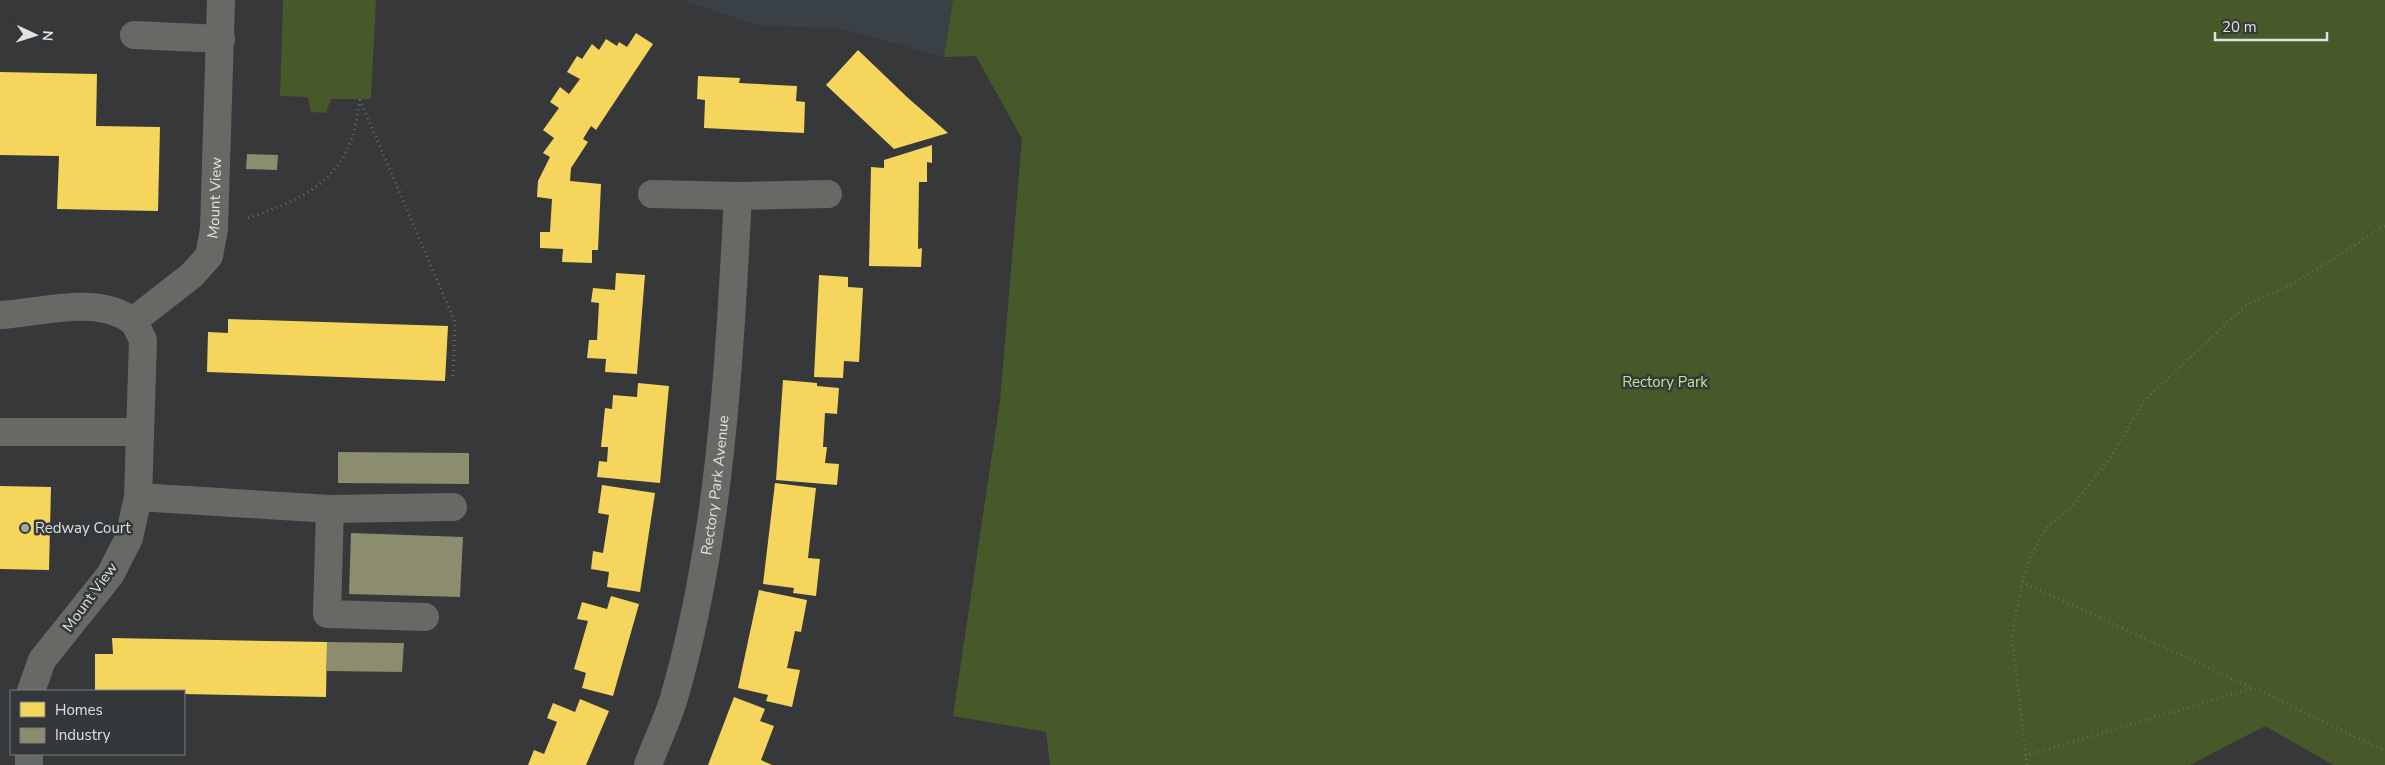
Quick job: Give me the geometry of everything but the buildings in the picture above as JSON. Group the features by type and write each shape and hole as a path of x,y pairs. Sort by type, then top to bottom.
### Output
{"street":[{"name":"Mount View","path":"31,690 42,660 110,575 129,538 138,497 143,340 133,321 192,275 209,256 214,229 221,0"},
{"path":"134,36 221,39"},
{"path":"652,194 738,196 828,194"},
{"name":"Rectory Park Avenue","path":"648,765 673,700 698,602 714,503 729,364 738,196"},
{"path":"0,315 74,306 110,310 133,321"},
{"path":"0,432 139,432"},
{"path":"138,497 330,509 453,507"},
{"path":"330,509 327,614 424,616"}],"path":[{"path":"214,229 282,206 319,186 336,166 352,139 360,100 454,322 453,380"},
{"path":"2027,765 2012,638 2022,582 2030,557 2046,528 2072,508 2110,458 2145,400 2245,306 2296,282 2385,226"},
{"path":"2022,582 2254,688 2385,751"},
{"path":"2025,756 2254,688"}],"shaded area":[{"path":"682,0 953,0 944,57 837,28 760,26"}],"green space":[{"path":"283,0 376,0 371,99 331,99 326,113 311,112 308,97 280,96"},
{"name":"Rectory Park","path":"953,0 2385,0 2385,765 2333,765 2265,726 2190,765 1050,765 1046,732 953,716 1000,401 1022,139 976,56 944,57"}],"place":[{"name":"Redway Court","path":"25,528"}]}
